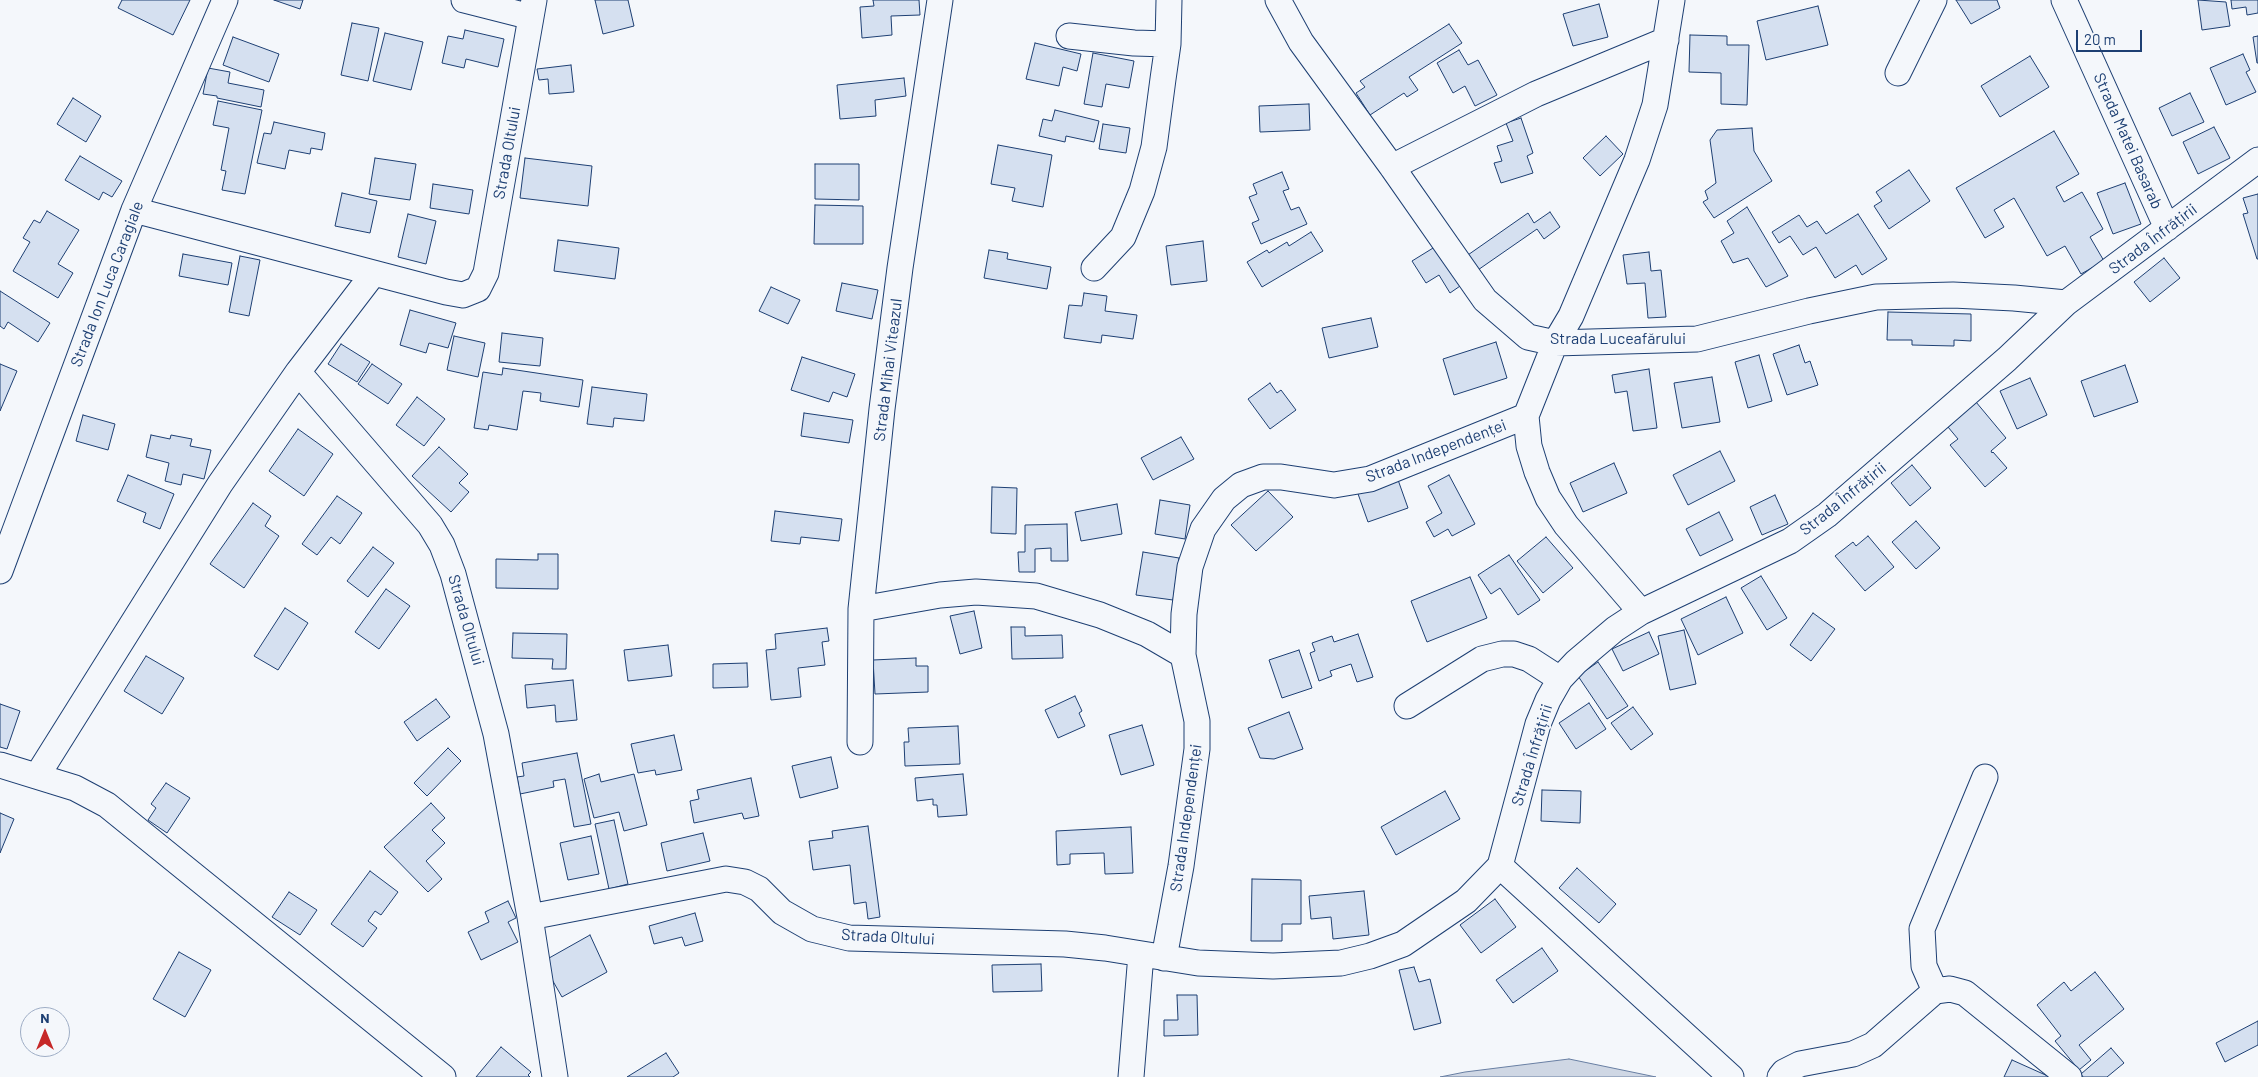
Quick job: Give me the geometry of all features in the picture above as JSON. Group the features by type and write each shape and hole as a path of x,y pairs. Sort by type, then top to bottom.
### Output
{"street":[{"name":"Strada Ion Luca Caragiale","path":"0,571 134,210 225,0"},
{"path":"464,0 533,8"},
{"name":"Strada Mihai Viteazul","path":"860,742 861,609 882,409 940,0"},
{"path":"1094,268 1123,237 1142,190 1154,146 1168,44 1169,0"},
{"name":"Strada Luceafărului","path":"1278,0 1301,42 1392,167 1485,300 1528,337 1556,343 1697,339 1809,311 1876,297 1952,295 2066,303"},
{"name":"Strada Independenței","path":"1641,612 1566,525 1548,498 1529,446 1526,416 1556,343 1571,316 1637,160 1655,105 1672,0"},
{"path":"1898,73 1934,0"},
{"name":"Strada Matei Basarab","path":"2064,0 2167,228"},
{"name":"Strada Oltului","path":"373,274 463,295 478,289 486,273 533,8"},
{"path":"1069,36 1134,43 1168,44"},
{"path":"1392,167 1536,94 1666,40"},
{"name":"Strada Înfrățirii","path":"1500,866 1538,724 1548,700 1560,679 1576,662 1615,629 1641,612 1790,541 1827,515 2007,359 2066,303 2258,160"},
{"path":"37,776 215,492 298,372 373,274 134,210"},
{"name":"Strada Oltului","path":"298,372 430,525 442,545 456,583 496,734 530,918 555,1077"},
{"name":"Strada Independenței","path":"1152,956 1181,866 1197,749 1196,721 1183,655 1186,592 1196,545 1203,528 1224,499 1241,485 1263,477 1281,477 1334,485 1370,479 1526,416"},
{"path":"861,609 940,595 976,592 1036,596 1100,615 1147,634 1183,655"},
{"path":"1407,706 1482,659 1502,654 1514,654 1529,659 1560,679"},
{"path":"0,765 74,788 107,805 443,1077"},
{"path":"1935,991 1924,966 1922,929 1985,777"},
{"path":"1500,866 1731,1077"},
{"name":"Strada Oltului","path":"530,918 726,879 745,882 759,889 782,912 812,929 849,938 1065,944 1207,964 1273,966 1341,963 1370,956 1403,944 1466,901 1500,866"},
{"path":"1131,1077 1152,956"},
{"path":"1780,1077 1784,1072 1800,1064 1853,1054 1874,1045 1935,991 1950,989 1965,993 2069,1077"}],"shaded area":[{"path":"1569,1059 1656,1077 1440,1077 1465,1072"}],"building":[{"path":"122,0 190,0 173,35 118,8"},
{"path":"274,0 303,0 300,9"},
{"path":"595,0 628,0 634,26 603,34"},
{"path":"873,0 919,0 920,15 891,16 892,35 862,38 860,7 874,6"},
{"path":"1956,0 1997,0 2000,8 1971,24"},
{"path":"2198,0 2226,2 2230,26 2202,30"},
{"path":"2231,0 2258,0 2258,13 2247,15 2246,7 2232,9"},
{"path":"1599,4 1608,37 1573,46 1563,14"},
{"path":"1818,6 1828,45 1766,60 1757,21"},
{"path":"352,23 379,28 368,81 341,75"},
{"path":"1449,24 1462,43 1409,77 1418,90 1407,97 1404,93 1370,115 1356,93 1365,87 1360,81"},
{"path":"465,30 504,39 498,67 466,59 464,68 442,63 448,36 463,39"},
{"path":"385,33 423,42 411,90 373,81"},
{"path":"1690,35 1727,36 1727,45 1749,45 1747,105 1721,104 1721,73 1689,72"},
{"path":"2258,36 2258,63 2257,63 2253,37"},
{"path":"233,37 279,54 269,82 223,65"},
{"path":"1035,43 1081,54 1077,71 1063,67 1059,86 1026,79"},
{"path":"1459,50 1468,65 1478,60 1497,95 1475,106 1465,86 1453,93 1437,63"},
{"path":"1093,53 1134,61 1129,88 1106,84 1102,107 1084,104"},
{"path":"2243,54 2250,70 2246,72 2256,92 2226,105 2210,68"},
{"path":"2030,56 2049,87 2000,117 1981,86"},
{"path":"571,65 574,92 549,94 548,79 539,80 537,69"},
{"path":"208,68 230,72 228,83 264,90 261,107 203,94"},
{"path":"904,78 906,96 875,100 876,116 840,119 837,85"},
{"path":"2190,93 2204,122 2172,136 2159,108"},
{"path":"73,98 101,116 86,142 57,124"},
{"path":"218,101 262,110 245,194 222,190 226,171 221,170 229,128 213,125"},
{"path":"1309,104 1310,130 1260,132 1259,106"},
{"path":"1055,110 1099,121 1094,142 1066,136 1065,142 1039,136 1043,119 1052,121"},
{"path":"1521,118 1533,153 1527,156 1533,173 1501,183 1494,163 1502,161 1497,146 1513,141 1506,123"},
{"path":"274,122 325,133 322,150 311,148 310,154 289,150 285,169 257,163 264,133 271,134"},
{"path":"1103,124 1130,128 1126,153 1099,149"},
{"path":"2214,127 2230,158 2198,174 2183,142"},
{"path":"1752,128 1754,151 1772,181 1714,218 1703,202 1708,199 1705,191 1716,183 1710,140 1717,130"},
{"path":"2054,131 2079,174 2056,187 2064,202 2082,192 2103,229 2090,237 2104,261 2081,274 2065,246 2047,256 2014,198 1994,210 2004,227 1985,238 1956,188"},
{"path":"1606,136 1623,154 1600,176 1583,158"},
{"path":"998,145 1052,155 1043,207 1012,201 1015,188 991,184"},
{"path":"80,156 122,181 112,197 103,192 99,200 65,180"},
{"path":"375,158 416,164 410,200 369,194"},
{"path":"525,158 592,166 588,206 520,198"},
{"path":"815,164 859,164 859,200 815,199"},
{"path":"1909,170 1930,201 1889,229 1874,206 1882,201 1876,192"},
{"path":"1282,172 1289,189 1283,191 1291,210 1299,207 1307,224 1261,244 1252,223 1259,220 1249,197 1257,194 1253,184"},
{"path":"2125,183 2141,224 2113,234 2097,193"},
{"path":"433,184 473,190 469,214 430,208"},
{"path":"342,193 377,201 370,233 335,226"},
{"path":"2258,194 2257,259 2243,214 2248,213 2243,198"},
{"path":"815,205 863,206 863,244 814,244"},
{"path":"1747,207 1788,276 1766,287 1748,258 1733,263 1721,241 1734,233 1727,221"},
{"path":"47,211 79,230 58,264 73,273 58,298 13,271 30,242 23,238 34,220 40,223"},
{"path":"1550,212 1560,227 1544,239 1537,229 1475,272 1465,257 1528,213 1534,223"},
{"path":"408,214 436,221 426,264 398,257"},
{"path":"1858,214 1887,259 1862,275 1856,265 1835,278 1816,247 1803,255 1790,236 1779,243 1772,232 1799,215 1807,227 1817,221 1826,234"},
{"path":"1311,232 1323,251 1262,287 1247,262 1267,250 1269,253 1287,242 1289,246"},
{"path":"558,240 619,248 615,279 554,271"},
{"path":"1203,241 1207,281 1171,285 1166,246"},
{"path":"1438,245 1463,284 1450,293 1439,275 1426,283 1412,261"},
{"path":"989,250 1008,253 1007,259 1051,267 1047,289 984,278"},
{"path":"1649,252 1651,271 1661,270 1666,317 1648,318 1645,283 1627,284 1623,255"},
{"path":"183,254 232,263 228,285 179,276"},
{"path":"240,256 260,260 249,316 229,312"},
{"path":"2164,258 2180,278 2150,302 2134,282"},
{"path":"842,283 878,290 872,319 836,311"},
{"path":"771,287 800,300 788,324 759,311"},
{"path":"0,291 50,323 38,342 8,322 4,329 0,326"},
{"path":"1084,293 1107,296 1105,311 1137,315 1133,339 1102,335 1101,343 1064,338 1069,305 1082,306"},
{"path":"410,310 456,323 448,348 429,343 426,353 400,345"},
{"path":"1888,312 1971,314 1971,341 1954,340 1954,346 1912,345 1912,340 1887,340"},
{"path":"1371,318 1378,347 1329,358 1322,328"},
{"path":"502,333 543,338 540,366 499,362"},
{"path":"454,336 485,343 478,377 447,370"},
{"path":"1496,342 1507,378 1454,395 1443,359"},
{"path":"341,344 370,362 357,382 328,364"},
{"path":"1799,345 1805,363 1810,361 1818,385 1787,395 1773,354"},
{"path":"1759,355 1772,401 1748,408 1735,362"},
{"path":"802,357 855,374 847,397 833,392 829,402 791,390"},
{"path":"0,364 17,371 0,411"},
{"path":"372,364 402,384 388,404 358,384"},
{"path":"2125,365 2138,402 2094,417 2081,381"},
{"path":"503,368 583,380 579,407 540,401 541,393 523,391 517,430 489,425 488,430 474,428 483,372 502,375"},
{"path":"1649,369 1657,428 1633,431 1627,391 1615,393 1612,375"},
{"path":"1712,377 1720,422 1682,428 1674,383"},
{"path":"2030,378 2047,415 2017,429 2000,391"},
{"path":"1270,383 1277,393 1281,390 1296,410 1270,429 1248,399"},
{"path":"592,387 647,394 644,421 614,418 613,427 587,424"},
{"path":"417,397 445,419 424,446 396,425"},
{"path":"1976,402 2006,438 1991,451 2007,468 1985,487 1950,445 1958,439 1948,427"},
{"path":"804,413 853,420 849,443 801,436"},
{"path":"83,415 115,424 108,450 76,441"},
{"path":"298,429 333,454 304,496 269,471"},
{"path":"151,435 170,439 171,435 192,439 190,446 211,450 204,479 183,474 181,485 165,481 169,463 146,457"},
{"path":"1181,437 1194,459 1153,480 1141,458"},
{"path":"439,447 468,474 459,483 469,492 451,512 412,476"},
{"path":"1720,451 1735,481 1688,505 1673,475"},
{"path":"1614,463 1627,493 1583,512 1570,483"},
{"path":"1912,465 1931,488 1910,506 1891,483"},
{"path":"128,475 174,494 160,529 143,522 146,513 117,501"},
{"path":"1449,475 1475,524 1452,536 1448,529 1434,537 1426,522 1442,513 1428,486"},
{"path":"1397,477 1408,508 1368,522 1357,491"},
{"path":"992,487 1017,488 1016,534 991,533"},
{"path":"1268,491 1293,517 1256,551 1231,525"},
{"path":"1775,495 1788,524 1762,535 1750,507"},
{"path":"337,496 362,513 340,544 331,537 317,555 302,544"},
{"path":"1160,500 1190,505 1185,539 1155,534"},
{"path":"253,503 271,516 265,526 279,536 244,588 210,564"},
{"path":"1117,504 1122,534 1081,541 1075,512"},
{"path":"775,511 842,519 839,541 801,537 800,544 771,541"},
{"path":"1719,512 1733,540 1700,556 1686,529"},
{"path":"1916,521 1940,548 1916,569 1892,542"},
{"path":"1067,524 1068,561 1051,561 1051,548 1035,549 1035,572 1019,572 1018,552 1025,552 1025,525"},
{"path":"1868,536 1894,567 1865,591 1835,556 1853,542 1856,546"},
{"path":"1546,537 1573,568 1543,593 1517,561"},
{"path":"373,547 394,563 368,597 347,581"},
{"path":"1143,552 1179,558 1173,600 1136,595"},
{"path":"538,554 558,554 558,589 496,588 496,559 538,560"},
{"path":"1509,555 1540,600 1518,615 1500,588 1491,594 1478,575"},
{"path":"1761,576 1787,618 1767,630 1741,588"},
{"path":"1470,577 1487,618 1427,642 1411,601"},
{"path":"386,589 410,606 379,649 355,632"},
{"path":"1726,597 1743,633 1698,655 1681,619"},
{"path":"285,608 308,623 278,670 254,656"},
{"path":"974,611 982,648 960,654 950,616"},
{"path":"1813,613 1835,629 1811,661 1790,645"},
{"path":"1011,627 1025,627 1025,636 1062,635 1063,658 1012,659"},
{"path":"827,628 829,641 822,642 825,665 798,668 801,697 771,700 766,650 776,649 775,634"},
{"path":"1684,630 1696,684 1670,690 1658,636"},
{"path":"1649,632 1659,654 1623,671 1612,649"},
{"path":"513,633 567,634 566,669 552,669 553,659 512,658"},
{"path":"1358,634 1373,677 1357,682 1351,664 1330,671 1332,676 1319,681 1310,653 1315,651 1312,643 1332,636 1334,642"},
{"path":"668,645 672,676 628,681 624,650"},
{"path":"1299,650 1312,688 1282,698 1269,660"},
{"path":"146,656 184,678 162,714 124,691"},
{"path":"916,658 916,666 928,666 928,692 875,694 873,660"},
{"path":"1598,662 1628,706 1607,719 1578,676"},
{"path":"747,663 748,687 713,688 713,664"},
{"path":"573,680 577,720 556,722 555,705 527,708 525,685"},
{"path":"1075,696 1082,711 1079,713 1085,726 1058,738 1045,710"},
{"path":"436,699 450,717 417,741 404,722"},
{"path":"1589,703 1606,729 1576,749 1559,723"},
{"path":"0,704 20,711 7,749 0,747"},
{"path":"1633,707 1653,734 1631,750 1611,723"},
{"path":"1289,712 1303,749 1274,759 1260,758 1248,728"},
{"path":"1142,725 1154,765 1121,775 1109,735"},
{"path":"958,726 960,764 905,766 904,742 909,742 908,728"},
{"path":"674,735 682,770 656,775 655,770 638,773 631,744"},
{"path":"448,748 461,761 427,796 414,783"},
{"path":"577,753 591,824 574,827 565,779 553,781 554,787 520,794 517,777 524,776 522,763"},
{"path":"831,757 838,788 800,798 792,766"},
{"path":"599,774 601,782 634,774 647,825 624,831 619,812 594,818 584,779"},
{"path":"963,774 967,815 938,817 937,805 933,805 933,799 917,801 915,778"},
{"path":"751,778 759,816 744,819 742,813 694,823 690,801 699,799 697,790"},
{"path":"166,783 190,798 167,833 148,820 156,808 151,804"},
{"path":"1542,790 1581,791 1580,823 1541,821"},
{"path":"1445,791 1460,819 1396,855 1381,827"},
{"path":"431,803 445,818 432,830 445,843 426,861 442,879 428,892 384,847"},
{"path":"0,813 14,819 0,853"},
{"path":"614,820 628,884 609,889 595,824"},
{"path":"868,826 880,917 868,919 866,902 854,904 850,865 813,870 809,841 833,838 832,831"},
{"path":"1131,827 1133,873 1105,874 1104,853 1070,854 1070,864 1057,865 1056,831"},
{"path":"703,833 710,861 667,871 661,843"},
{"path":"591,836 599,874 568,880 560,843"},
{"path":"1577,868 1616,904 1599,923 1559,888"},
{"path":"370,871 398,892 381,915 375,911 368,921 377,928 363,947 331,924"},
{"path":"1252,879 1301,880 1301,924 1282,924 1282,941 1251,941"},
{"path":"1364,891 1369,935 1333,939 1331,917 1311,919 1309,896"},
{"path":"289,892 317,910 300,935 272,917"},
{"path":"1495,899 1516,927 1481,953 1460,925"},
{"path":"508,901 516,918 508,922 518,942 481,960 468,932 489,922 485,912"},
{"path":"695,913 703,941 685,946 682,937 654,944 649,926"},
{"path":"590,935 607,972 562,997 542,962"},
{"path":"1542,948 1558,971 1513,1003 1496,980"},
{"path":"179,952 211,970 185,1017 153,999"},
{"path":"1041,964 1042,991 993,992 992,965"},
{"path":"1414,967 1419,982 1430,979 1441,1023 1414,1030 1399,970"},
{"path":"2095,972 2124,1009 2079,1045 2091,1060 2079,1070 2055,1041 2061,1036 2037,1005 2064,982 2071,991"},
{"path":"1177,995 1197,995 1198,1035 1164,1036 1164,1020 1178,1020"},
{"path":"2258,1021 2258,1045 2225,1062 2216,1043"},
{"path":"501,1047 531,1072 528,1075 530,1077 476,1077"},
{"path":"2111,1048 2124,1063 2107,1077 2083,1077 2081,1074"},
{"path":"666,1053 679,1073 673,1077 627,1077"},
{"path":"2012,1060 2050,1077 2004,1077"}]}
